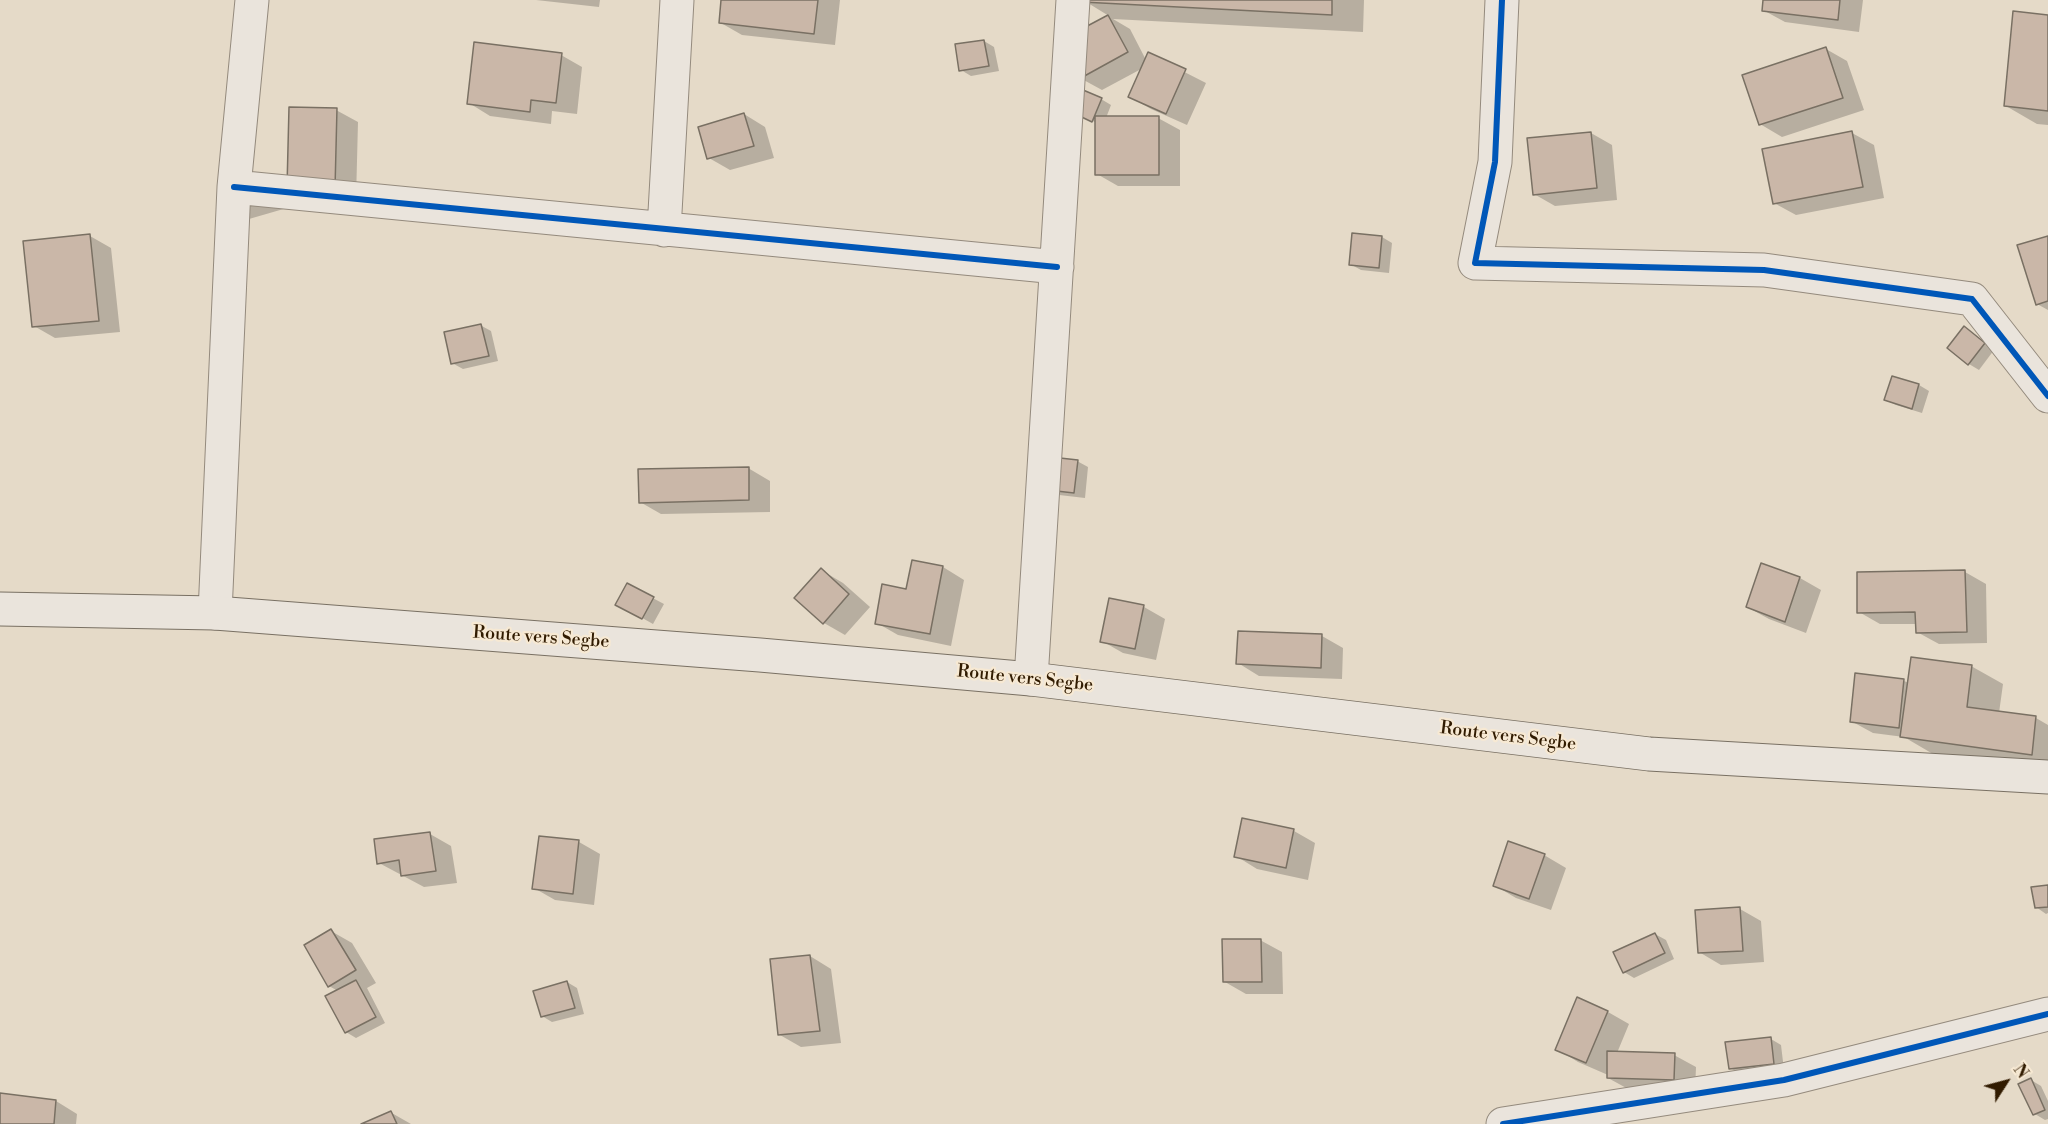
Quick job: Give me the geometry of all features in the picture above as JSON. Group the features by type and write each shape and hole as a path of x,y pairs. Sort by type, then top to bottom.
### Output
{"street":[{"path":"215,613 234,187 252,0"},
{"path":"664,230 677,0"},
{"path":"1031,678 1073,0"},
{"path":"1502,0 1495,162 1475,263 1764,270 1972,299 2048,396"},
{"path":"234,187 1058,267"},
{"name":"Route vers Segbe","path":"0,609 215,613 1031,678 1649,754 2048,777"},
{"path":"1503,1124 1784,1080 2048,1014"}],"building":[{"path":"721,0 818,0 814,34 719,23"},
{"path":"1082,0 1332,0 1332,15 1082,2"},
{"path":"1763,0 1840,0 1838,20 1762,11"},
{"path":"2013,11 2048,15 2048,111 2004,106"},
{"path":"1108,15 1128,52 1079,79 1059,41"},
{"path":"984,40 989,66 959,71 955,44"},
{"path":"474,42 562,53 556,103 531,100 530,112 467,104"},
{"path":"1826,47 1843,98 1759,125 1742,75"},
{"path":"1148,52 1186,69 1166,114 1128,97"},
{"path":"1076,87 1102,98 1092,122 1067,110"},
{"path":"289,107 337,108 335,189 287,187"},
{"path":"744,113 754,146 707,159 698,127"},
{"path":"1095,116 1159,116 1159,175 1095,175"},
{"path":"1852,131 1863,187 1773,204 1762,149"},
{"path":"1591,132 1597,188 1533,195 1527,138"},
{"path":"1352,233 1382,236 1379,268 1349,265"},
{"path":"90,234 99,321 32,327 23,241"},
{"path":"2048,236 2048,301 2036,305 2017,245"},
{"path":"481,324 489,356 451,364 444,332"},
{"path":"1964,326 1985,343 1968,365 1947,348"},
{"path":"1892,376 1919,384 1912,409 1884,400"},
{"path":"1033,455 1078,460 1074,493 1030,488"},
{"path":"749,467 749,500 639,503 638,469"},
{"path":"912,560 943,566 930,634 875,624 882,584 906,589"},
{"path":"1761,563 1800,577 1785,622 1746,607"},
{"path":"821,568 849,594 823,624 794,598"},
{"path":"1965,570 1967,632 1916,633 1915,612 1857,613 1857,572"},
{"path":"627,583 654,597 642,619 615,605"},
{"path":"1109,598 1144,605 1135,649 1100,642"},
{"path":"1238,631 1322,634 1321,668 1236,664"},
{"path":"1911,657 1972,665 1967,707 2036,716 2032,755 1900,737"},
{"path":"1855,673 1904,679 1899,728 1850,722"},
{"path":"1242,818 1294,829 1286,868 1234,857"},
{"path":"430,832 436,871 401,876 399,860 377,864 374,839"},
{"path":"539,836 579,840 573,894 532,889"},
{"path":"1508,841 1545,854 1529,899 1493,886"},
{"path":"2048,885 2048,907 2035,908 2031,887"},
{"path":"1740,907 1743,951 1698,953 1695,910"},
{"path":"331,929 356,970 328,987 304,945"},
{"path":"1655,933 1665,953 1623,973 1613,952"},
{"path":"1222,939 1261,939 1262,982 1223,982"},
{"path":"810,955 820,1031 778,1035 770,959"},
{"path":"356,980 376,1017 345,1033 325,996"},
{"path":"567,981 575,1008 541,1017 533,991"},
{"path":"1577,997 1608,1011 1586,1063 1555,1050"},
{"path":"1771,1037 1774,1064 1729,1069 1725,1042"},
{"path":"1607,1051 1675,1053 1674,1080 1607,1078"},
{"path":"2031,1078 2045,1110 2033,1115 2018,1084"},
{"path":"0,1093 56,1100 54,1124 0,1124"},
{"path":"391,1111 397,1124 361,1124"}],"cycle path":[{"path":"1502,0 1495,162 1475,263 1764,270 1972,299 2048,396"},
{"path":"234,187 1057,267"},
{"path":"1503,1124 1784,1080 2048,1014"}]}
